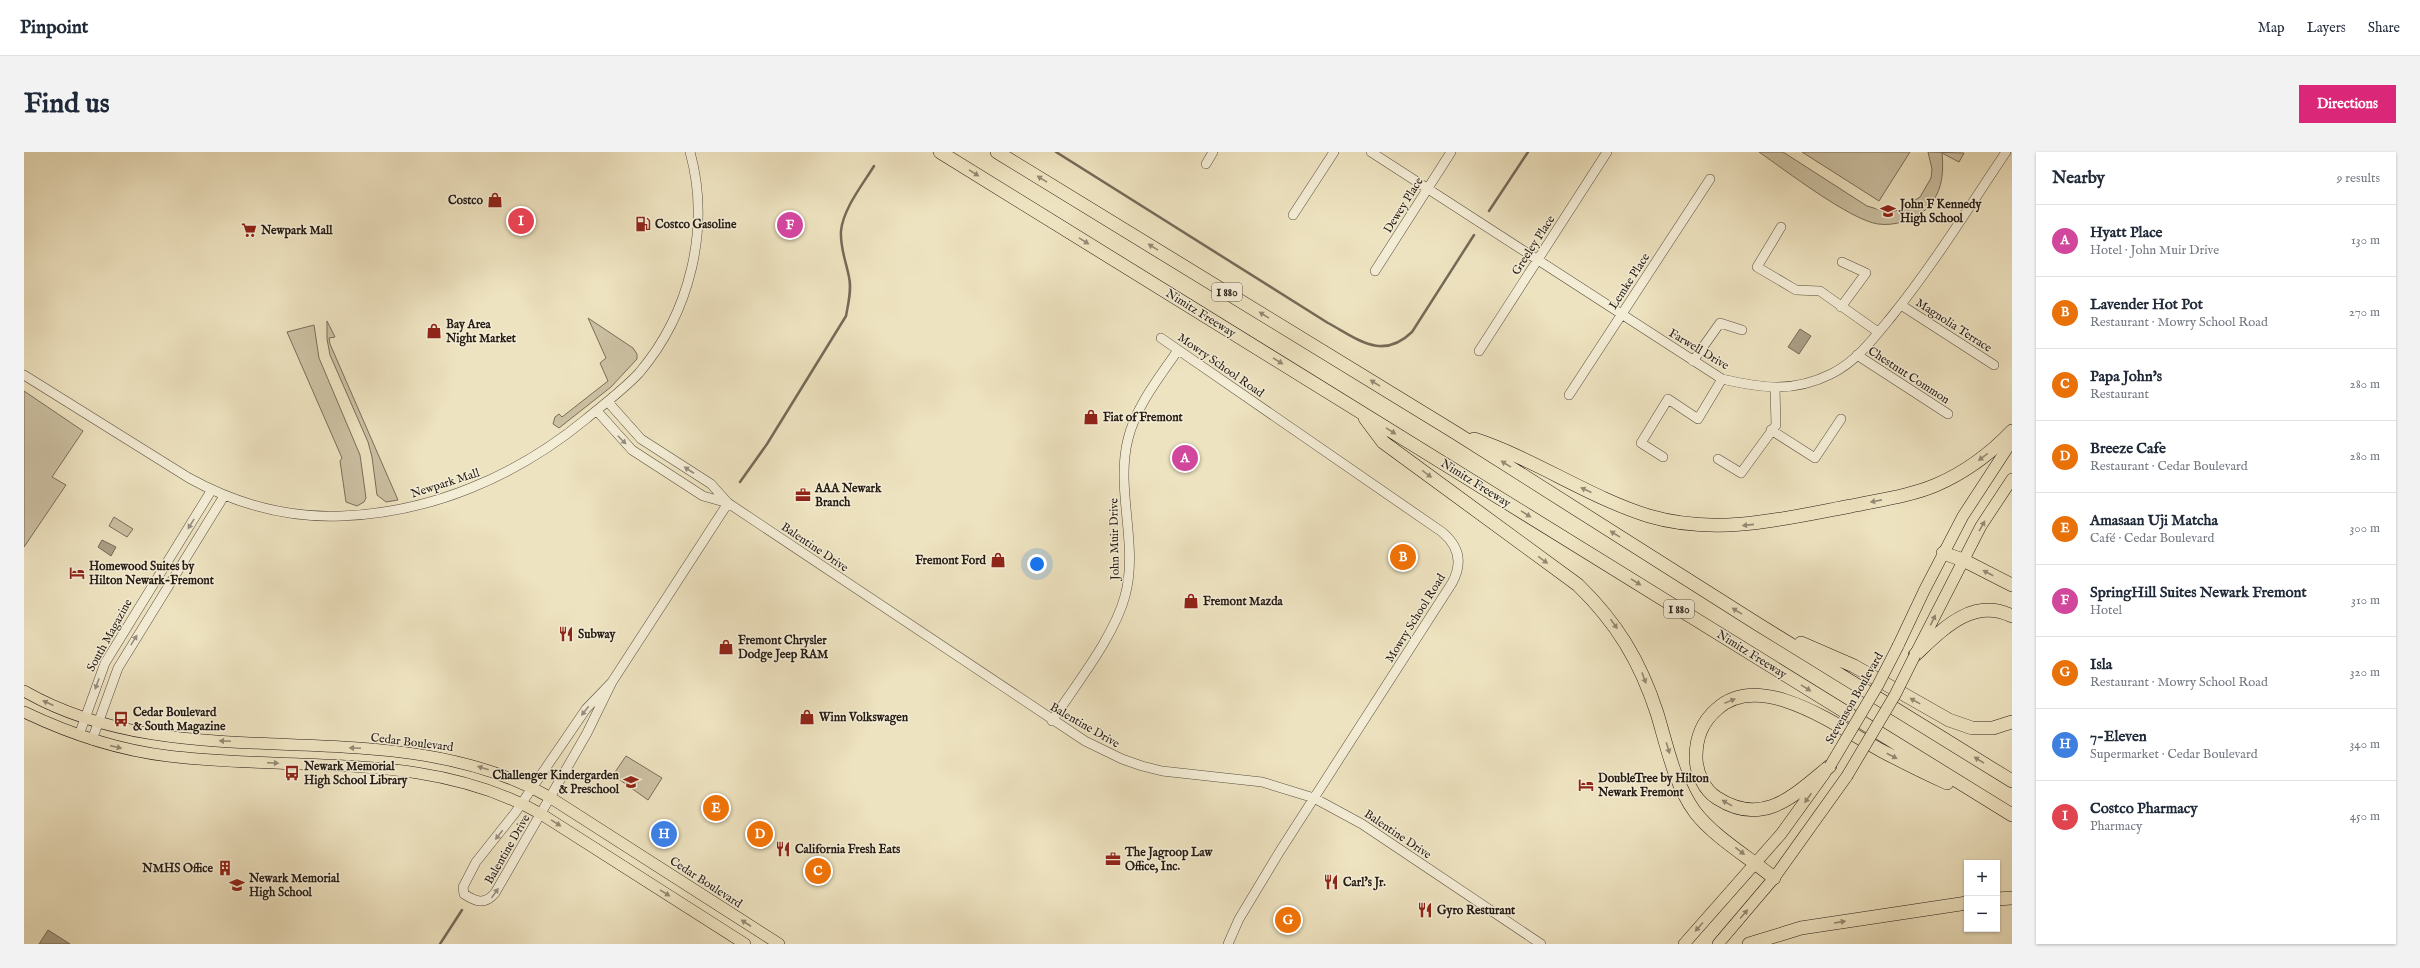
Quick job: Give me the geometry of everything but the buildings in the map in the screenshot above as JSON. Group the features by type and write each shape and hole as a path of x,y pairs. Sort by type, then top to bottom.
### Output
{"highway":[{"name":"Nimitz Freeway","path":"940,152 2012,815"},
{"name":"I 880","path":"997,152 1456,433 1756,623 2012,780"},
{"path":"1358,410 1383,442 1578,585 1597,603 1613,622 1640,668 1676,775 1695,812 1708,826 1774,878"},
{"path":"1456,433 1503,448 1585,490 1648,516 1678,523 1734,526 1767,523 1900,496 1936,485 1967,470 1997,447 2012,431"},
{"path":"1943,553 1963,560 2012,585"},
{"path":"1915,655 1948,625 1966,614 1982,610 2012,616"},
{"path":"1756,623 1854,666 1950,720 1972,728 1994,728 2012,722"},
{"path":"1830,766 1787,801 1768,808 1750,812 1729,806 1711,794 1700,777 1696,758 1697,740 1705,719 1721,704 1740,696 1762,695 1786,700 1807,709 1915,768 2001,808"},
{"path":"2000,899 2012,898"},
{"path":"1749,944 1801,928 1964,903"}],"main road":[{"name":"Stevenson Boulevard","path":"1684,944 1755,863 1806,801 1830,766 1878,685 1943,553 1963,516 2012,441"},
{"path":"1718,944 1774,878 1847,776 1895,695 1981,526 2012,478"},
{"name":"Cedar Boulevard","path":"24,691 85,718 170,738 419,753 471,764 532,788 550,798 779,944"},
{"path":"24,712 78,736 130,750 174,757 376,768 431,774 471,784 522,804 541,814 745,944"}],"street":[{"name":"Newpark Mall","path":"24,375 211,491 243,503 286,513 324,516 367,514 415,506 457,494 518,466 556,442 608,402 638,373 653,354 670,326 685,293 691,271 698,228 696,182 690,152"},
{"path":"1206,164 1213,152"},
{"path":"1293,216 1334,152"},
{"name":"Farwell Drive","path":"1371,152 1622,314 1693,362 1722,379 1758,388 1775,388 1803,384 1830,374 1858,355 1912,292 2006,152"},
{"name":"Dewey Place","path":"1375,271 1451,152"},
{"name":"Greeley Place","path":"1479,351 1607,152"},
{"name":"Lemke Place","path":"1568,395 1710,180"},
{"path":"1782,226 1757,267 1796,290 1820,291 1878,332"},
{"path":"1841,307 1866,273 1842,262"},
{"name":"Magnolia Terrace","path":"1901,304 1994,365"},
{"path":"1693,362 1720,323 1742,330"},
{"name":"Mowry School Road","path":"1162,338 1442,532 1450,539 1458,552 1459,566 1452,582 1248,904 1228,944"},
{"name":"John Muir Drive","path":"1052,721 1108,634 1121,608 1128,572 1124,469 1128,439 1143,402 1178,350"},
{"name":"Chestnut Common","path":"1858,355 1948,414"},
{"path":"1663,457 1641,443 1668,400 1698,419 1722,379"},
{"path":"1718,459 1741,473 1776,425 1775,388"},
{"name":"Balentine Drive","path":"608,402 641,439 711,484 728,504 1052,721 1101,750 1142,766 1162,771 1262,782 1314,798 1352,818 1541,944"},
{"name":"Balentine Drive","path":"597,410 632,450 703,496 728,504"},
{"path":"1771,430 1815,458 1841,419"},
{"name":"South Magazine","path":"78,736 105,663 211,491"},
{"name":"South Magazine","path":"92,740 110,686 126,652 224,496"},
{"name":"Balentine Drive","path":"612,682 586,709 522,804 476,862 463,887 464,894 481,902 489,900 495,893 587,733 612,682 728,504"}],"shaded area":[{"path":"1759,152 1783,152 1867,206 1887,212 1899,210 1920,197 1931,178 1932,169 1928,152 1964,153 1959,162 1942,153 1943,169 1938,191 1935,198 1924,211 1914,218 1902,222 1878,224 1851,214 1801,182"},
{"path":"1802,152 1910,152 1879,201"},
{"path":"588,318 633,348 637,354 637,359 611,387 559,428 553,424 555,417 559,414 562,417 608,381 600,363 606,358"},
{"path":"327,321 335,337 329,338 330,344 398,500 386,502 377,495 372,457 368,442 330,355 327,339"},
{"path":"314,325 319,358 360,455 366,498 364,502 357,506 346,502 340,461 342,458 287,332"},
{"path":"1800,329 1811,336 1799,354 1788,347"},
{"path":"24,391 83,431 52,477 66,485 24,547"},
{"path":"114,517 133,529 127,537 109,526"},
{"path":"102,540 116,547 111,556 98,547"},
{"path":"626,756 662,778 648,800 613,775"},
{"path":"48,930 70,944 39,944"}],"waterway":[{"path":"1056,152 1328,323 1360,341 1380,346 1390,345 1401,341 1412,332 1474,235"},
{"path":"1489,211 1528,152"},
{"path":"740,482 767,444 846,316 850,287 841,243 841,231 845,214 849,206 874,166"},
{"path":"440,944 462,910"}],"place":[{"name":"Costco","path":"495,200"},
{"name":"John F Kennedy High School","path":"1888,211"},
{"name":"Costco Pharmacy","path":"521,221"},
{"name":"Costco Gasoline","path":"643,224"},
{"name":"SpringHill Suites Newark Fremont","path":"790,225"},
{"name":"Newpark Mall","path":"249,230"},
{"name":"Bay Area Night Market","path":"434,331"},
{"name":"Fiat of Fremont","path":"1091,417"},
{"name":"Hyatt Place","path":"1185,458"},
{"name":"AAA Newark Branch","path":"803,495"},
{"name":"Lavender Hot Pot","path":"1403,557"},
{"name":"Fremont Ford","path":"998,560"},
{"name":"Homewood Suites by Hilton Newark-Fremont","path":"77,573"},
{"name":"Fremont Mazda","path":"1191,601"},
{"name":"Subway","path":"566,634"},
{"name":"Fremont Chrysler Dodge Jeep RAM","path":"726,647"},
{"name":"Winn Volkswagen","path":"807,717"},
{"name":"Cedar Boulevard & South Magazine","path":"121,719"},
{"name":"Newark Memorial High School Library","path":"292,773"},
{"name":"Challenger Kindergarden & Preschool","path":"631,782"},
{"name":"DoubleTree by Hilton Newark Fremont","path":"1586,785"},
{"name":"Amasaan Uji Matcha","path":"716,808"},
{"name":"7-Eleven","path":"664,834"},
{"name":"Breeze Cafe","path":"760,834"},
{"name":"California Fresh Eats","path":"783,849"},
{"name":"The Jagroop Law Office, Inc.","path":"1113,859"},
{"name":"NMHS Office","path":"225,868"},
{"name":"Papa John's","path":"818,871"},
{"name":"Carl's Jr.","path":"1331,882"},
{"name":"Newark Memorial High School","path":"237,885"},
{"name":"Gyro Resturant","path":"1425,910"},
{"name":"Isla","path":"1288,920"}]}
